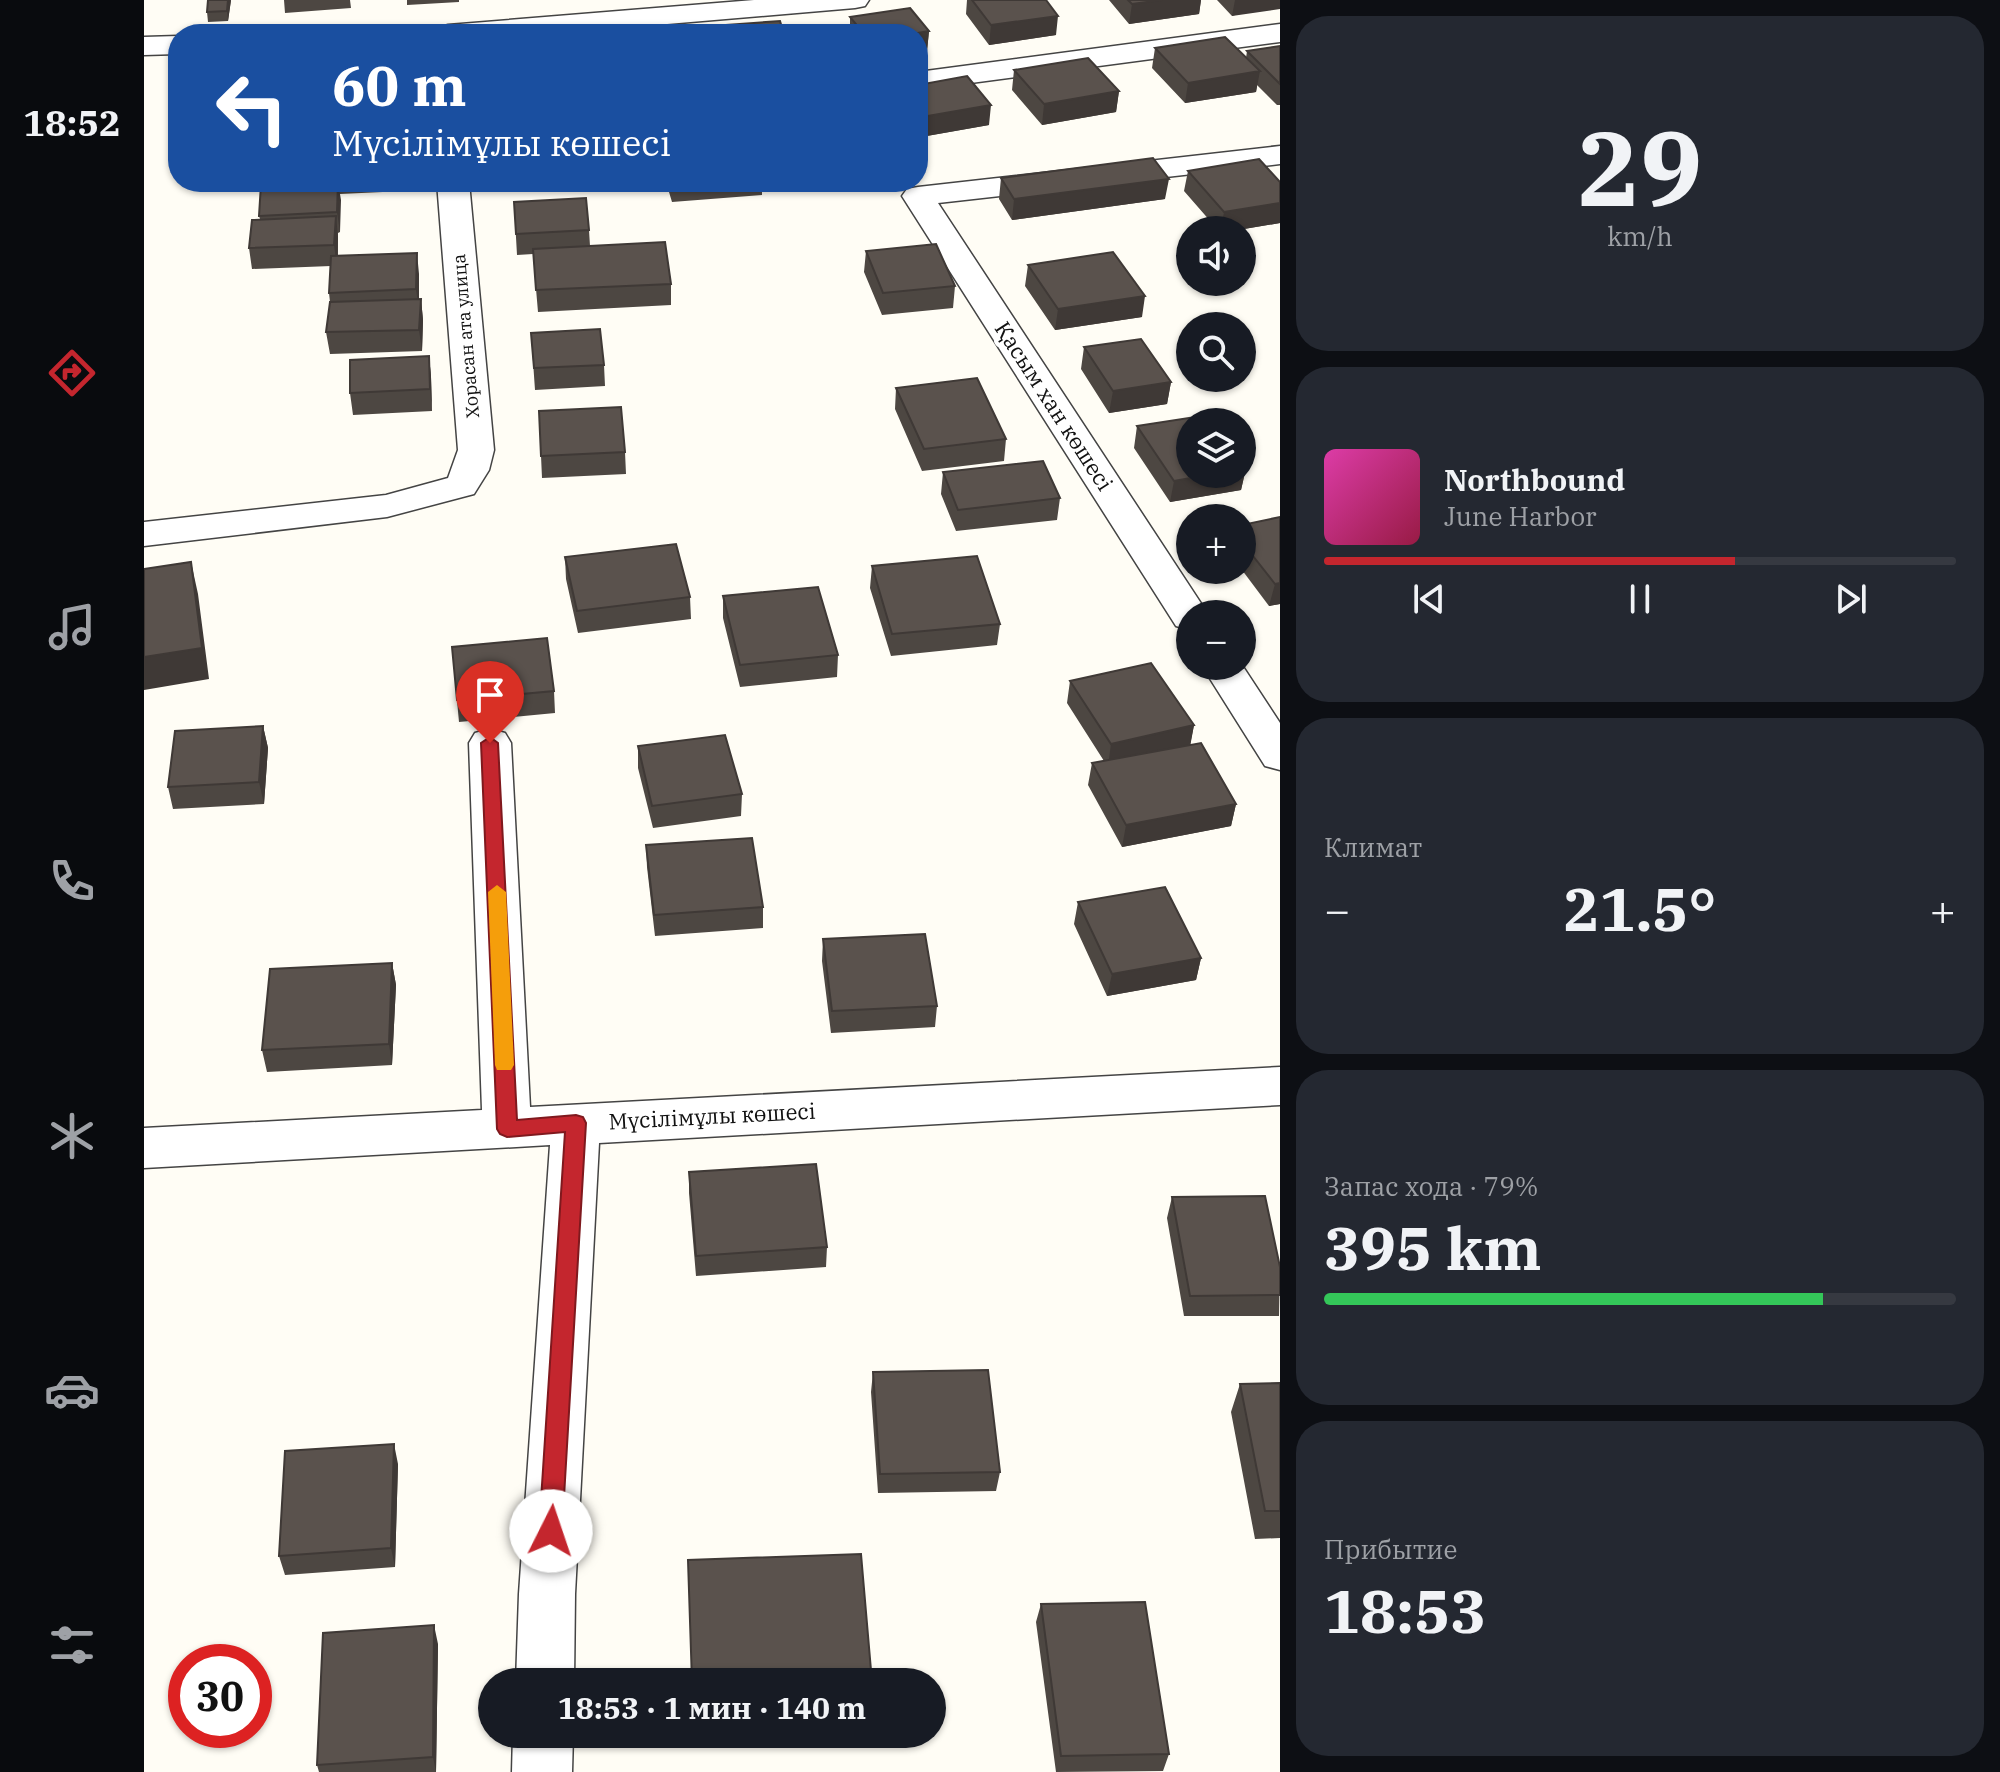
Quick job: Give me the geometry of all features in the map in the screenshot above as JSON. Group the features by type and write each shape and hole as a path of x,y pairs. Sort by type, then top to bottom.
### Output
{"street":[{"path":"568,24 855,0"},
{"path":"928,80 1280,33"},
{"path":"144,46 168,45"},
{"name":"Қасым хан көшесі","path":"1179,600 918,196 1280,155"},
{"name":"Хорасан ата улица","path":"144,534 387,506 461,486 471,470 476,450 454,192"},
{"path":"1231,680 1280,756"},
{"path":"490,743 507,1129"},
{"name":"Мүсілімұлы көшесі","path":"144,1148 1280,1086"},
{"path":"545,1668 547,1594 576,1123"},
{"path":"542,1772 543,1748"}],"building":[{"path":"208,0 228,0 227,11 207,12"},
{"path":"972,0 1046,0 1058,16 991,25"},
{"path":"1128,0 1162,0 1132,4"},
{"path":"910,8 923,24 856,24 850,17"},
{"path":"780,21 781,24 740,24"},
{"path":"1225,37 1260,71 1188,83 1155,48"},
{"path":"1280,46 1280,84 1247,51"},
{"path":"1088,58 1119,91 1044,104 1014,70"},
{"path":"967,76 991,105 928,116 928,83"},
{"path":"1153,158 1169,179 1014,199 1001,178"},
{"path":"1259,159 1280,182 1280,203 1224,212 1188,171"},
{"path":"260,192 338,192 337,212 259,216"},
{"path":"586,198 589,230 516,234 514,202"},
{"path":"336,216 334,245 249,248 252,220"},
{"path":"665,242 671,284 536,290 533,249"},
{"path":"936,244 955,286 883,293 866,251"},
{"path":"1113,252 1145,296 1058,309 1028,265"},
{"path":"417,253 416,289 329,293 331,256"},
{"path":"421,299 419,330 326,332 330,302"},
{"path":"600,329 604,365 534,368 531,333"},
{"path":"1141,339 1171,382 1113,391 1084,347"},
{"path":"429,356 430,389 350,393 350,360"},
{"path":"977,378 1006,439 924,449 896,388"},
{"path":"621,407 625,452 541,456 539,411"},
{"path":"1176,420 1176,481 1174,481 1137,426"},
{"path":"1043,461 1060,498 958,510 943,472"},
{"path":"1280,517 1280,583 1275,584 1256,560 1256,522"},
{"path":"676,544 690,597 577,611 565,557"},
{"path":"977,556 1000,624 892,634 872,566"},
{"path":"191,562 202,648 144,657 144,569"},
{"path":"818,587 838,655 740,665 723,596"},
{"path":"547,638 554,691 457,700 452,647"},
{"path":"1151,663 1194,725 1111,744 1070,681"},
{"path":"263,726 259,782 168,787 175,731"},
{"path":"725,735 742,794 652,806 638,746"},
{"path":"1201,743 1236,804 1126,825 1092,763"},
{"path":"752,838 763,907 654,915 646,845"},
{"path":"1165,887 1201,958 1112,974 1078,902"},
{"path":"925,934 937,1006 832,1011 823,939"},
{"path":"392,963 389,1044 262,1050 270,969"},
{"path":"816,1164 827,1247 696,1256 689,1172"},
{"path":"1265,1196 1280,1267 1280,1295 1190,1296 1172,1197"},
{"path":"988,1370 1000,1472 880,1474 873,1372"},
{"path":"1280,1383 1280,1511 1265,1511 1240,1384"},
{"path":"394,1444 391,1548 279,1556 285,1451"},
{"path":"861,1554 871,1668 692,1668 688,1560"},
{"path":"1145,1602 1169,1754 1061,1756 1041,1604"},
{"path":"434,1625 433,1757 317,1765 323,1633"}],"slow traffic":[{"path":"497,892 504,1065"}],"route":[{"path":"490,743 507,1129 576,1123 551,1531"}]}
